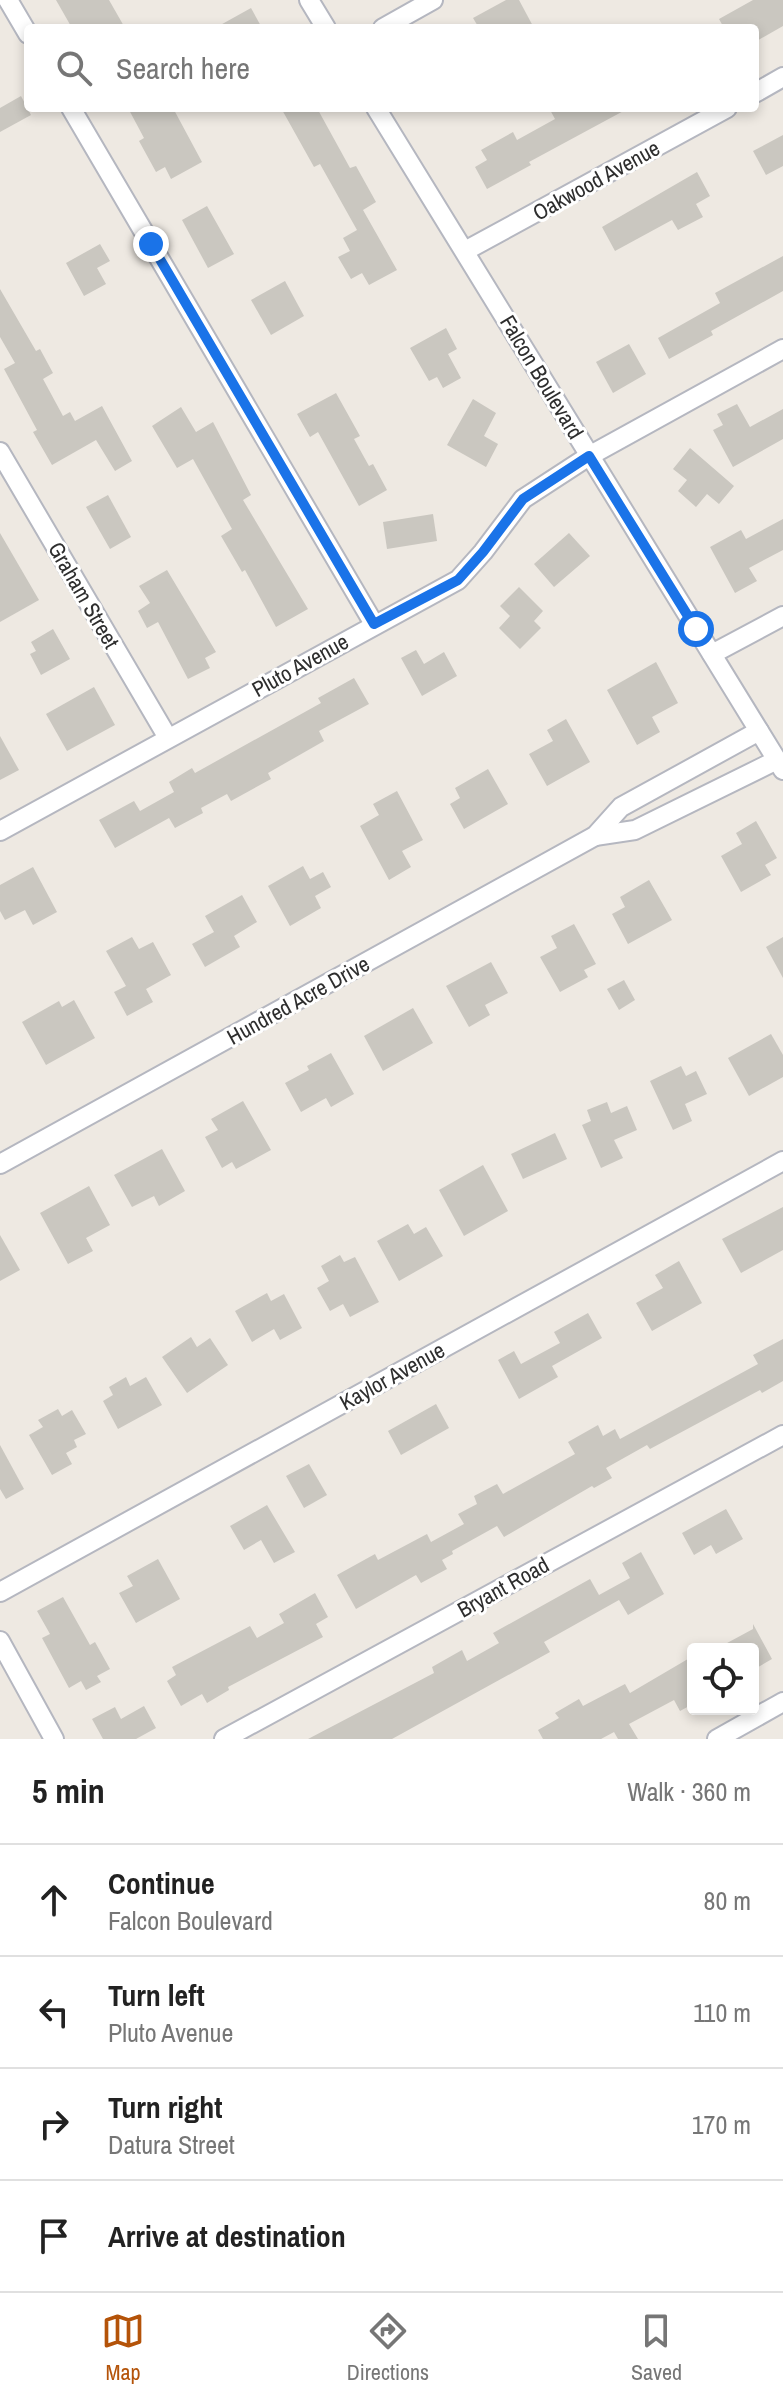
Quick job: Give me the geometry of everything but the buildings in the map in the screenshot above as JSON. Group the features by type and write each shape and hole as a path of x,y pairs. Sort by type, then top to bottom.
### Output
{"street":[{"path":"8,0 24,27"},
{"path":"309,0 324,24"},
{"path":"390,24 433,0"},
{"path":"759,91 783,77"},
{"path":"73,112 374,624"},
{"name":"Falcon Boulevard","path":"378,112 780,765"},
{"name":"Oakwood Avenue","path":"465,251 720,112"},
{"name":"Pluto Avenue","path":"0,831 458,580 523,499 589,456 783,349"},
{"name":"Graham Street","path":"0,452 168,738"},
{"path":"712,654 783,616"},
{"name":"Hundred Acre Drive","path":"0,1164 595,836 621,807 759,731"},
{"name":"Hundred Acre Drive","path":"595,836 635,830 780,765"},
{"name":"Kaylor Avenue","path":"0,1592 783,1161"},
{"name":"Bryant Road","path":"224,1739 783,1435"},
{"path":"0,1641 54,1739"},
{"path":"717,1739 783,1702"}],"route":[{"path":"151,244 374,624 458,580 523,499 589,456 696,629"}]}
